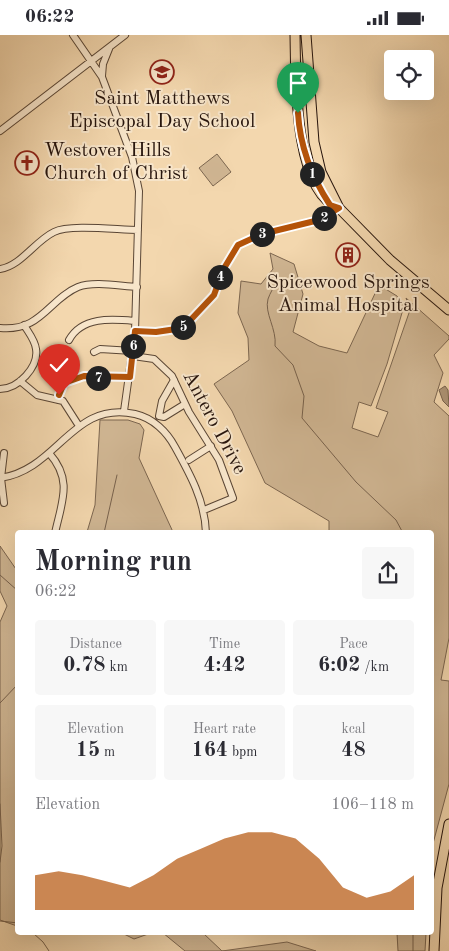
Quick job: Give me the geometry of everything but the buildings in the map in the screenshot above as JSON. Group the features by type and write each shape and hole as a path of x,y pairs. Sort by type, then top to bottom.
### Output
{"main road":[{"path":"295,35 300,132 307,163 330,205 339,208"},
{"path":"306,35 313,138 321,172 339,208 390,259 449,310"},
{"path":"300,132 307,138 313,138"},
{"path":"434,951 434,886 449,824"}],"street":[{"path":"73,35 102,77 137,175 138,230 135,331 124,411"},
{"path":"0,131 125,35"},
{"path":"102,77 109,47"},
{"path":"135,331 156,332 183,328 214,295 223,270 238,245 262,234 319,220 339,208"},
{"path":"0,269 11,265 45,237 60,230 138,230"},
{"path":"0,328 8,329 36,320 78,287 137,287"},
{"path":"69,340 77,330 90,323 104,319 134,321"},
{"path":"0,389 5,389 20,381 31,369 36,355 33,340 24,325"},
{"name":"Antero Drive","path":"94,352 100,349 133,353 154,359 167,370 174,380 184,404 211,446 224,472 233,498 204,510"},
{"path":"58,400 62,385 70,380 84,376 130,377"},
{"path":"174,380 162,401 160,415 164,417 184,404"},
{"path":"20,381 37,395 58,400 67,405 79,426"},
{"path":"0,478 30,468 79,426 99,414 124,411 150,420 168,435 188,470 204,510 206,530"},
{"path":"190,460 211,446"},
{"path":"4,453 0,478 4,503"},
{"path":"49,453 61,469 65,483 56,530"}],"shaded area":[{"path":"217,154 231,172 213,186 199,168"},
{"path":"270,253 294,264 303,294 293,332 319,346 347,353 379,285 397,296 404,306 387,364 371,406 359,402 352,428 378,437 388,412 376,408 410,310 406,298 449,336 449,339 434,355 443,373 434,402 449,416 449,638 441,680 449,681 449,784 434,840 434,530 329,530 329,521 265,483 232,411 214,384 249,360 248,338 238,313 241,281 261,284 273,269"},
{"path":"445,386 448,390 449,407 443,401 439,390"},
{"path":"100,420 128,420 140,424 144,430 139,458 172,530 88,530 95,505"},
{"path":"0,546 15,568 15,925 0,920 0,622 7,606 0,591"},
{"path":"126,935 145,935 134,939"},
{"path":"165,935 205,935 222,951 185,951"},
{"path":"397,935 426,935 425,951 398,951"},
{"path":"287,942 316,951 222,951"}],"waterway":[{"path":"277,281 268,299 268,310 275,346 293,365 304,396 302,418 356,482 396,520 401,530"},
{"path":"105,530 117,475"},
{"path":"0,575 15,588"},
{"path":"0,703 15,687"},
{"path":"0,804 2,846 0,862"},
{"path":"0,921 15,923"},
{"path":"35,935 49,951"},
{"path":"413,935 413,951"}],"place":[{"name":"Saint Matthews Episcopal Day School","path":"162,72"},
{"name":"Westover Hills Church of Christ","path":"27,163"},
{"name":"Spicewood Springs Animal Hospital","path":"348,255"}],"route":[{"path":"59,395 64,383 84,376 100,378 130,377 135,331 156,332 183,328 214,295 223,270 238,245 262,234 319,220 339,208 330,205 307,163 298,113"}]}
